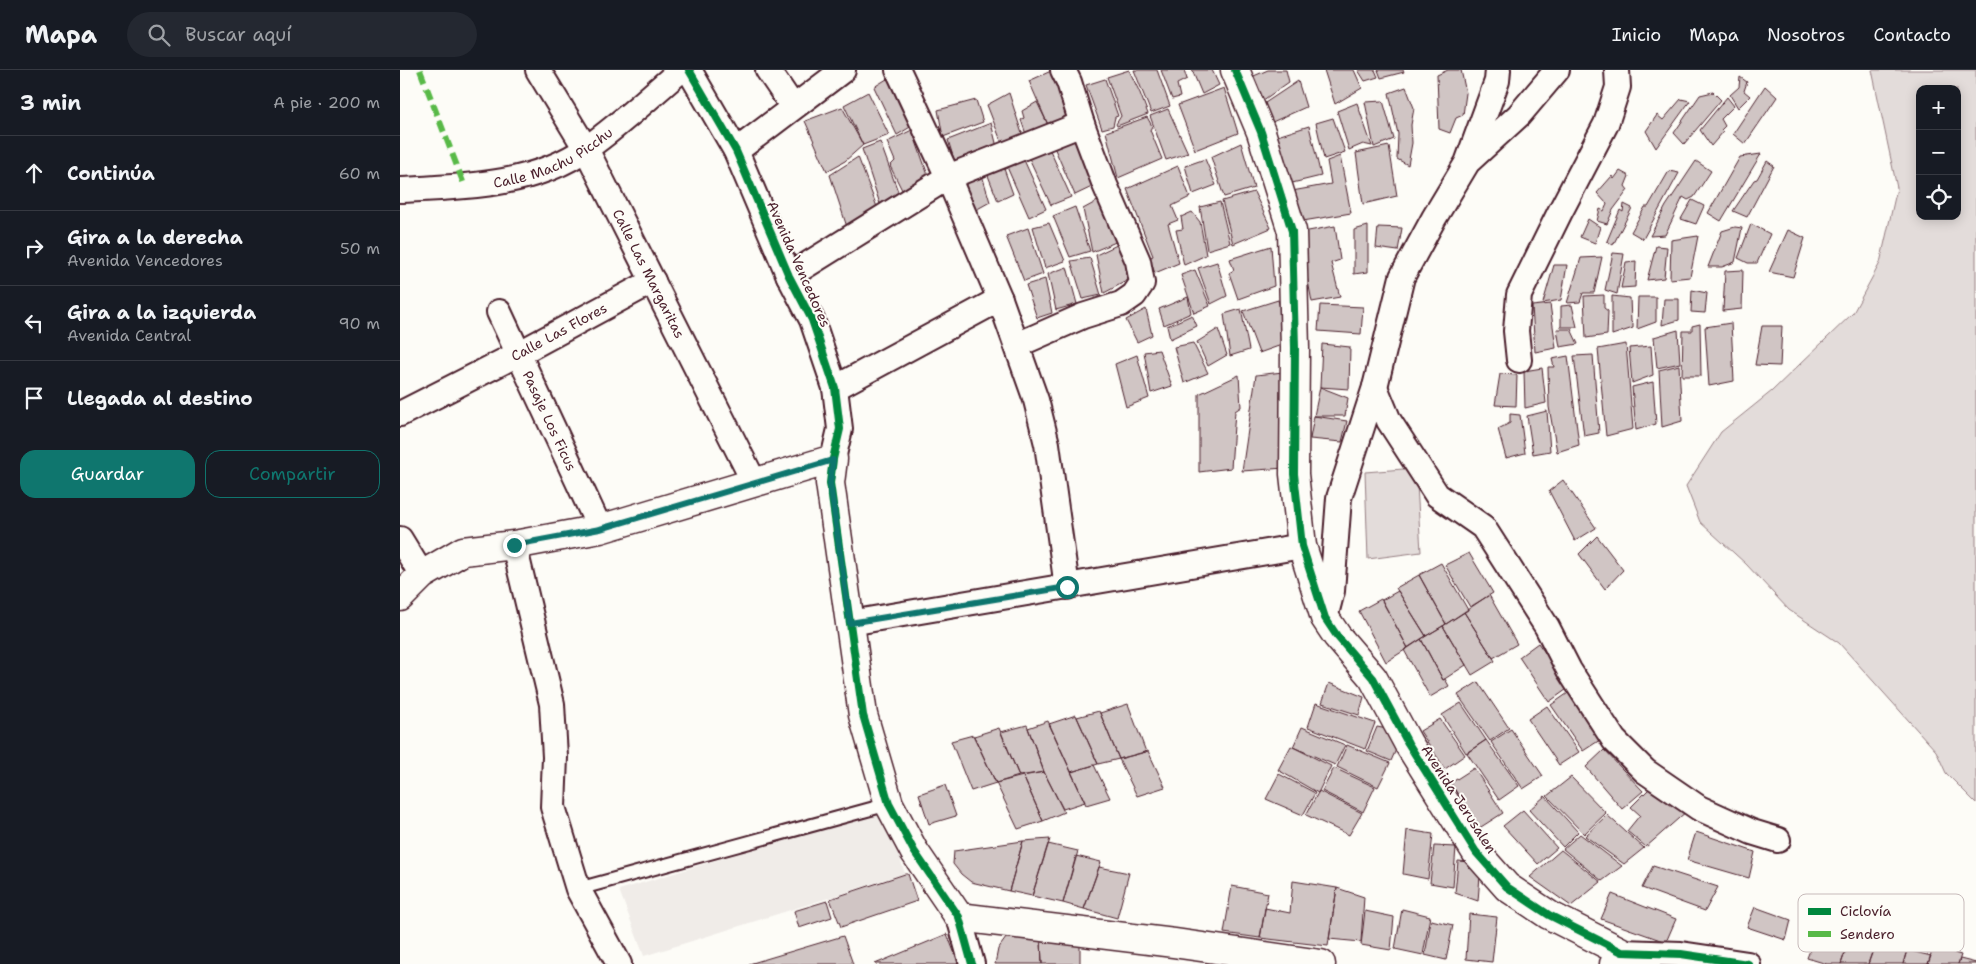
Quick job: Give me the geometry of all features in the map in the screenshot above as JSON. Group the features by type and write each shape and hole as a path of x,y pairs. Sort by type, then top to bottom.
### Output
{"street":[{"name":"Calle Las Margaritas","path":"538,70 586,149 754,482"},
{"name":"Calle Machu Picchu","path":"400,190 465,187 516,179 556,165 586,149 681,70"},
{"name":"Avenida Vencedores","path":"689,70 736,151 789,276 812,320 835,388 840,429 830,483 863,715 889,804 914,851 959,918 972,964"},
{"path":"768,70 793,107"},
{"path":"736,151 843,70"},
{"path":"898,70 948,176 1000,299 1036,400 1047,444 1067,587"},
{"path":"1017,345 1083,316 1121,304 1134,295 1142,283 1138,261 1082,124 1069,82 1063,70"},
{"path":"1236,70 1261,132 1292,231 1295,348 1294,474 1302,546 1331,627"},
{"path":"1331,627 1339,498 1375,387 1402,277 1467,163 1497,81 1498,70"},
{"path":"1467,163 1519,115 1557,70"},
{"path":"1519,360 1516,331 1519,295 1606,124 1618,87 1617,70"},
{"path":"789,276 948,176 1082,124"},
{"name":"Calle Las Flores","path":"402,413 464,383 653,281"},
{"path":"835,388 1000,299"},
{"name":"Pasaje Los Ficus","path":"499,312 600,529"},
{"path":"1375,387 1389,421 1437,495 1483,527 1547,627 1569,670 1614,740 1645,771 1699,808 1752,832 1778,840"},
{"path":"400,597 422,575 463,551 514,545 600,529 833,460"},
{"path":"400,540 422,575"},
{"path":"514,545 552,704 555,758 553,807 578,889 620,964"},
{"path":"850,623 1302,546"},
{"name":"Avenida Jerusalen","path":"1331,627 1373,678 1408,743 1476,852 1507,887 1618,958"},
{"path":"959,918 1174,943 1321,964"},
{"path":"1618,958 1681,954 1748,964"}],"lane":[{"path":"578,889 889,804"}],"shaded area":[{"path":"1872,70 1976,70 1976,803 1946,773 1936,751 1839,643 1789,610 1746,564 1700,522 1686,486 1721,432 1772,391 1853,313 1880,263 1897,188"},
{"path":"1416,468 1421,552 1368,559 1365,472"},
{"path":"884,809 905,874 644,956 619,890"}],"building":[{"path":"1129,70 1148,114 1117,126 1116,124 1121,116 1107,77"},
{"path":"1134,70 1157,70 1170,106 1151,113"},
{"path":"1161,70 1184,70 1187,79 1177,84 1180,97 1172,99"},
{"path":"1192,70 1212,70 1219,85 1202,94"},
{"path":"1268,70 1286,70 1289,82 1259,103 1249,78"},
{"path":"1324,70 1354,70 1362,88 1335,104"},
{"path":"1358,70 1375,70 1378,77 1365,81"},
{"path":"1378,70 1403,70 1404,72 1381,78"},
{"path":"1448,70 1461,70 1466,93 1463,115 1456,118 1450,133 1439,129 1437,75"},
{"path":"1051,71 1073,113 1049,127 1029,81"},
{"path":"890,77 912,126 897,135 874,87"},
{"path":"1740,77 1747,82 1744,91 1750,96 1738,108 1730,95 1739,87"},
{"path":"1105,79 1118,116 1115,117 1113,126 1102,129 1086,85"},
{"path":"1298,81 1306,107 1270,123 1262,105"},
{"path":"1765,86 1777,97 1745,144 1733,134"},
{"path":"1406,87 1414,108 1411,125 1412,143 1408,165 1397,159 1398,134 1389,93"},
{"path":"1224,88 1238,133 1195,150 1178,105"},
{"path":"868,92 889,135 863,145 844,105"},
{"path":"1713,92 1721,100 1684,144 1674,133 1700,95"},
{"path":"1009,93 1024,140 1003,146 987,105"},
{"path":"1727,97 1734,106 1721,119 1725,126 1721,130 1723,132 1711,146 1700,130"},
{"path":"1681,99 1690,101 1656,148 1646,131 1657,115 1663,120"},
{"path":"976,100 983,122 943,137 938,110"},
{"path":"1383,101 1394,139 1374,147 1365,102"},
{"path":"1037,102 1049,127 1027,137 1021,120 1024,118 1022,111"},
{"path":"1357,103 1372,146 1363,144 1349,150 1337,111"},
{"path":"842,107 863,145 845,161 827,171 805,121"},
{"path":"1168,109 1188,153 1166,160 1150,116"},
{"path":"1147,117 1152,126 1150,130 1162,159 1118,178 1106,132"},
{"path":"1333,118 1345,152 1324,159 1316,123"},
{"path":"991,123 997,147 956,166 948,140"},
{"path":"1309,126 1321,176 1284,185 1271,138"},
{"path":"912,130 929,178 904,194 890,166 895,161 887,142"},
{"path":"1075,137 1096,185 1075,195 1054,147"},
{"path":"880,142 900,197 880,204 862,149"},
{"path":"1241,143 1254,188 1224,197 1211,157"},
{"path":"1389,146 1397,196 1363,204 1356,153"},
{"path":"1049,148 1071,197 1051,205 1028,156"},
{"path":"1761,154 1721,221 1708,213 1740,157"},
{"path":"1340,156 1351,213 1297,222 1292,191 1331,184 1327,161"},
{"path":"858,157 877,207 870,217 847,227 830,175"},
{"path":"1205,159 1216,185 1193,194 1185,166"},
{"path":"1024,160 1046,209 1029,217 1007,167"},
{"path":"1696,161 1711,171 1694,197 1688,200 1683,197 1665,235 1650,236 1666,206"},
{"path":"1767,161 1774,166 1747,217 1733,211 1754,180 1757,179"},
{"path":"1003,166 1013,194 998,201 987,173"},
{"path":"1178,166 1190,197 1172,206 1178,220 1168,224 1179,263 1155,273 1149,258 1153,256 1127,189"},
{"path":"1620,171 1629,176 1625,186 1628,190 1613,210 1607,224 1597,221 1600,209 1604,211 1607,204 1597,193 1612,176 1614,179"},
{"path":"1669,171 1679,173 1643,239 1631,232"},
{"path":"982,175 990,202 972,212 962,184"},
{"path":"1254,192 1271,228 1233,244 1222,201"},
{"path":"1105,197 1118,241 1092,252 1083,209"},
{"path":"1692,200 1704,206 1696,224 1681,219"},
{"path":"1220,202 1230,243 1207,250 1200,207"},
{"path":"1624,204 1632,208 1613,245 1607,241 1620,210 1623,212"},
{"path":"1075,207 1090,251 1070,257 1053,216"},
{"path":"1192,212 1200,222 1206,255 1184,265 1176,230 1183,229 1181,217"},
{"path":"1588,219 1600,227 1595,243 1580,237"},
{"path":"1049,223 1065,261 1045,268 1033,227"},
{"path":"1751,224 1770,234 1757,263 1748,263 1738,258"},
{"path":"1335,226 1340,260 1331,263 1340,297 1312,302 1305,265 1303,232"},
{"path":"1368,226 1368,272 1354,274 1354,230"},
{"path":"1378,227 1402,228 1398,251 1376,248"},
{"path":"1735,227 1742,228 1735,262 1722,267 1708,267 1722,231"},
{"path":"1028,228 1043,274 1024,281 1006,236"},
{"path":"1788,230 1805,238 1793,277 1769,272"},
{"path":"1698,236 1690,277 1670,279 1671,240"},
{"path":"1121,243 1130,279 1104,293 1096,255"},
{"path":"1271,246 1274,286 1238,299 1229,273 1234,270 1230,259"},
{"path":"1656,246 1667,247 1664,278 1647,280"},
{"path":"1613,253 1624,254 1617,294 1605,290"},
{"path":"1602,257 1594,293 1583,293 1580,302 1567,303 1581,258"},
{"path":"1090,258 1101,295 1083,299 1071,261"},
{"path":"1636,261 1635,287 1621,288 1626,262"},
{"path":"1217,262 1227,296 1211,304 1198,268"},
{"path":"1554,265 1567,265 1561,300 1543,303"},
{"path":"1067,267 1077,304 1056,310 1048,274"},
{"path":"1195,270 1210,306 1194,313 1181,275"},
{"path":"1743,270 1742,309 1723,311 1725,271"},
{"path":"1045,279 1052,313 1037,318 1026,285"},
{"path":"1692,290 1707,293 1705,313 1691,312"},
{"path":"1604,295 1604,308 1608,311 1607,335 1586,338 1584,296"},
{"path":"1612,296 1630,298 1633,328 1612,335"},
{"path":"1188,297 1191,313 1164,325 1159,309"},
{"path":"1638,297 1656,297 1656,322 1637,329"},
{"path":"1664,299 1679,299 1679,320 1662,325"},
{"path":"1278,300 1290,342 1259,353 1243,311"},
{"path":"1550,304 1556,348 1535,352 1532,306"},
{"path":"1320,305 1363,307 1361,334 1318,331"},
{"path":"1572,305 1577,327 1561,327 1561,306"},
{"path":"1146,309 1152,335 1137,342 1126,320"},
{"path":"1241,309 1249,350 1230,356 1224,314"},
{"path":"1192,315 1197,326 1170,339 1167,326"},
{"path":"1731,323 1734,381 1709,386 1705,327"},
{"path":"1700,324 1701,376 1682,376 1683,331 1692,331 1692,326"},
{"path":"1762,326 1782,326 1780,366 1755,365"},
{"path":"1218,329 1227,355 1208,366 1197,342"},
{"path":"1557,329 1571,329 1578,344 1560,347"},
{"path":"1678,330 1680,363 1657,368 1654,337"},
{"path":"1193,343 1208,373 1184,383 1174,347"},
{"path":"1322,344 1350,347 1349,389 1320,387"},
{"path":"1626,344 1633,429 1606,436 1598,349"},
{"path":"1651,346 1653,375 1632,383 1629,348"},
{"path":"1159,350 1172,386 1151,393 1144,352"},
{"path":"1137,355 1149,398 1126,407 1115,364"},
{"path":"1593,355 1599,433 1584,436 1574,356"},
{"path":"1568,356 1579,445 1557,452 1549,407 1548,367 1554,367 1552,359"},
{"path":"1679,365 1682,421 1662,427 1659,370"},
{"path":"1542,368 1546,403 1525,408 1524,371"},
{"path":"1283,372 1285,468 1242,471 1256,375"},
{"path":"1500,374 1517,375 1516,406 1495,405"},
{"path":"1239,375 1241,407 1235,411 1231,468 1199,472 1199,394"},
{"path":"1653,382 1656,424 1636,430 1632,387"},
{"path":"1320,387 1348,398 1345,416 1314,416"},
{"path":"1547,411 1550,451 1533,454 1527,416"},
{"path":"1510,414 1520,415 1525,453 1506,458 1498,429 1510,423"},
{"path":"1314,416 1347,421 1342,442 1310,439"},
{"path":"1563,480 1596,528 1575,541 1549,491"},
{"path":"1597,536 1623,570 1605,589 1579,554"},
{"path":"1469,553 1493,593 1470,607 1445,565"},
{"path":"1441,563 1468,610 1446,624 1419,575"},
{"path":"1419,575 1446,624 1426,636 1396,588"},
{"path":"1398,591 1426,636 1408,648 1382,600"},
{"path":"1489,595 1517,644 1493,658 1464,612"},
{"path":"1381,599 1408,648 1386,662 1359,611"},
{"path":"1464,612 1495,661 1472,675 1443,626"},
{"path":"1443,626 1466,665 1443,680 1421,639"},
{"path":"1421,639 1443,680 1445,679 1449,686 1430,697 1404,650"},
{"path":"1538,643 1570,687 1549,702 1519,657"},
{"path":"1478,682 1509,728 1490,741 1458,695"},
{"path":"1329,683 1364,697 1359,715 1322,703"},
{"path":"1571,691 1603,738 1583,751 1551,705"},
{"path":"1316,703 1375,723 1365,749 1308,727"},
{"path":"1461,703 1486,740 1466,753 1442,715"},
{"path":"1128,704 1146,752 1119,759 1100,713"},
{"path":"1547,706 1579,752 1559,765 1528,719"},
{"path":"1099,711 1119,759 1098,764 1077,717"},
{"path":"1076,715 1098,764 1071,772 1049,724"},
{"path":"1440,719 1465,755 1445,769 1420,731"},
{"path":"1048,721 1085,802 1063,809 1044,772 1028,728"},
{"path":"1027,725 1044,772 1019,776 1001,732"},
{"path":"1302,727 1345,745 1335,765 1293,747"},
{"path":"1377,727 1392,730 1398,745 1391,761 1367,751"},
{"path":"999,728 1019,776 996,783 974,736"},
{"path":"1511,729 1543,776 1523,789 1491,742"},
{"path":"973,735 996,783 971,791 951,741"},
{"path":"1486,740 1519,786 1499,800 1467,753"},
{"path":"1347,745 1390,763 1378,787 1337,767"},
{"path":"1291,746 1331,766 1318,793 1278,770"},
{"path":"1604,750 1643,791 1622,809 1586,767"},
{"path":"1148,751 1165,787 1137,796 1119,759"},
{"path":"1094,765 1110,798 1086,805 1071,772"},
{"path":"1334,768 1375,787 1363,812 1322,791"},
{"path":"1474,768 1503,813 1473,832 1446,786"},
{"path":"1044,772 1064,812 1043,821 1023,776"},
{"path":"1279,774 1315,793 1303,815 1266,799"},
{"path":"1023,776 1043,821 1018,829 996,783"},
{"path":"1571,777 1606,813 1584,834 1547,796"},
{"path":"945,785 956,816 929,824 919,794"},
{"path":"1650,788 1687,811 1646,847 1627,831 1640,815 1631,807"},
{"path":"1319,791 1362,813 1349,835 1306,815"},
{"path":"1545,796 1578,832 1563,847 1529,810"},
{"path":"1523,810 1557,848 1538,864 1503,826"},
{"path":"1607,815 1644,848 1624,864 1585,836"},
{"path":"1407,830 1433,834 1428,879 1403,874"},
{"path":"1696,832 1755,852 1749,878 1687,860"},
{"path":"1580,834 1622,866 1602,881 1563,849"},
{"path":"1050,839 1032,896 1009,891 1023,841"},
{"path":"1023,841 1009,891 971,882 953,864 954,851"},
{"path":"1048,844 1078,851 1063,903 1032,896"},
{"path":"1434,846 1456,847 1453,887 1430,883"},
{"path":"1561,850 1601,882 1571,906 1530,877"},
{"path":"1076,856 1101,862 1084,909 1063,903"},
{"path":"1458,861 1481,863 1478,901 1455,893"},
{"path":"1653,866 1718,887 1705,911 1642,888"},
{"path":"1099,867 1129,873 1117,918 1084,909"},
{"path":"908,874 917,901 841,927 830,899"},
{"path":"1293,881 1337,888 1328,946 1260,938 1265,908 1290,913"},
{"path":"1232,886 1268,893 1260,938 1224,933"},
{"path":"1337,888 1364,897 1361,942 1329,939"},
{"path":"1612,894 1676,919 1666,942 1601,919"},
{"path":"827,901 832,917 799,928 794,911"},
{"path":"1755,907 1791,920 1786,940 1747,927"},
{"path":"1402,909 1430,916 1423,955 1395,949"},
{"path":"1365,911 1394,917 1391,950 1361,945"},
{"path":"1469,914 1497,917 1492,962 1466,959"},
{"path":"1431,920 1453,925 1446,960 1425,955"},
{"path":"947,934 959,964 875,964"},
{"path":"843,936 853,964 749,964"},
{"path":"1006,938 1041,939 1042,964 995,964 998,949"},
{"path":"1041,939 1080,941 1080,964 1042,964"},
{"path":"1809,952 1845,952 1841,964 1827,964 1807,958"},
{"path":"1845,952 1872,952 1868,964 1841,964"},
{"path":"1872,952 1906,952 1903,964 1868,964"},
{"path":"1906,952 1931,956 1928,964 1903,964"},
{"path":"1932,952 1950,952 1961,955 1958,964 1928,964"},
{"path":"1960,959 1976,963 1976,964 1958,964"}],"marked path":[{"path":"420,70 465,187"}],"cycle path":[{"path":"689,70 736,151 789,276 812,320 835,388 840,429 830,483 863,715 889,804 914,851 959,917 972,964"},
{"path":"1235,70 1261,132 1292,231 1295,348 1294,474 1302,546 1325,618 1337,636 1373,678 1408,743 1476,852 1507,887 1549,915 1622,952 1681,954 1748,964"}],"route":[{"path":"514,545 600,529 833,460 830,483 850,623 1067,587"}]}
